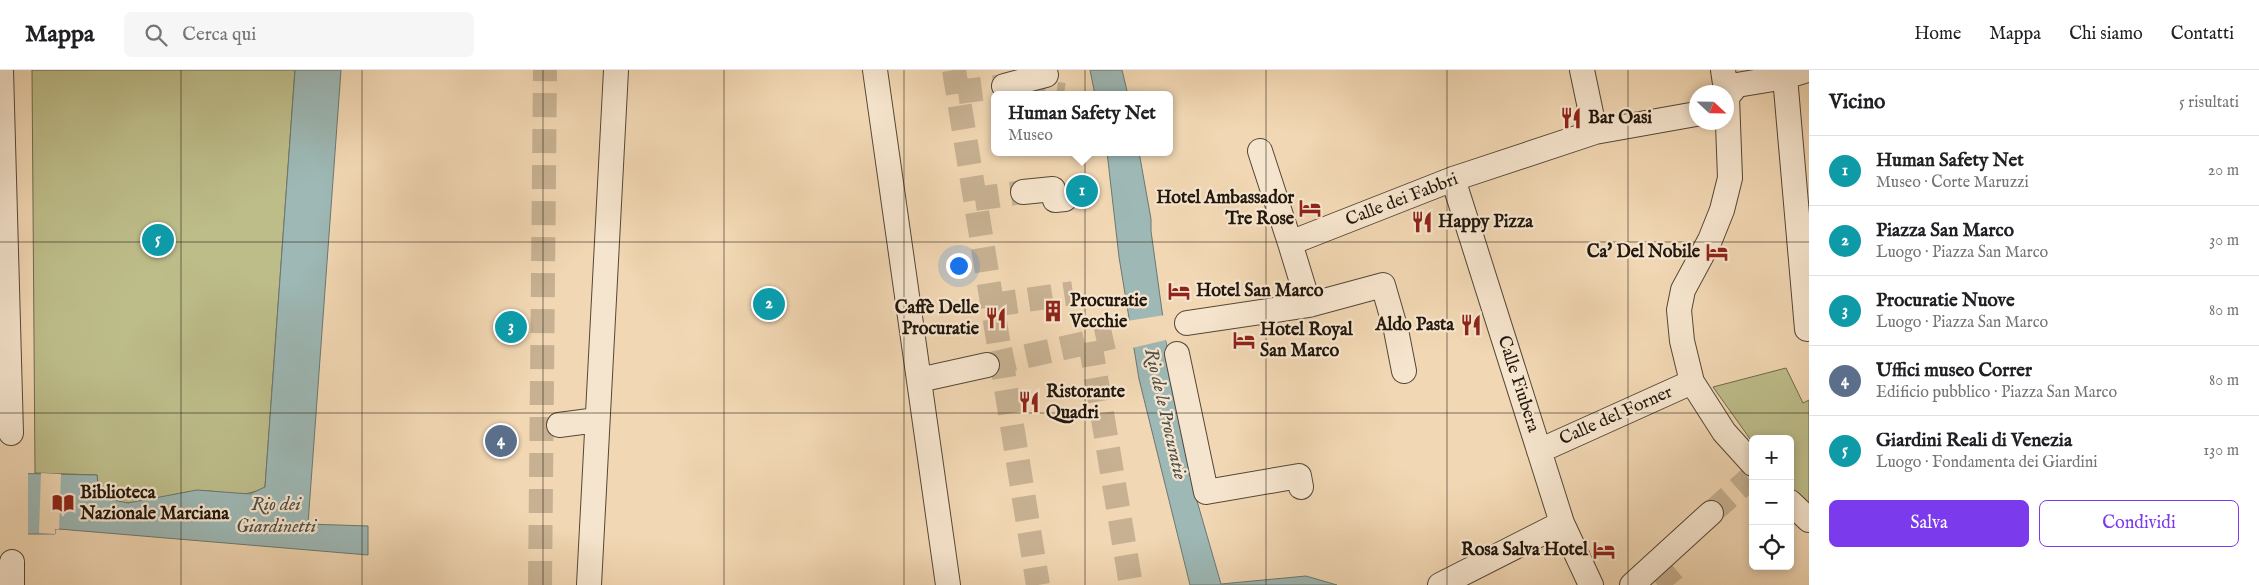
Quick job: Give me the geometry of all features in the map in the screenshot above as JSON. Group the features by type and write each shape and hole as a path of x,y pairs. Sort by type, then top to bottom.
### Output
{"street":[{"path":"1,70 11,432"},
{"path":"589,585 616,70"},
{"path":"875,70 948,585"},
{"path":"1582,70 1595,132"},
{"path":"1723,70 1725,85"},
{"path":"1734,89 1737,85 1794,73 1807,329"},
{"path":"1004,86 1046,75"},
{"name":"Calle dei Fabbri","path":"1290,243 1453,179 1595,132 1689,115"},
{"path":"1728,130 1730,178 1722,210 1710,240 1683,290 1678,310 1682,341 1692,382 1749,470"},
{"path":"1260,151 1309,305"},
{"name":"Calle Fiubera","path":"1453,179 1562,523 1591,585"},
{"path":"1023,192 1053,189 1055,200 1065,199"},
{"path":"1188,323 1309,305 1383,285 1396,330 1404,371"},
{"path":"1177,354 1206,492 1299,476 1301,487"},
{"path":"919,380 987,364"},
{"name":"Calle del Forner","path":"1539,451 1692,382"},
{"path":"559,425 597,420"},
{"path":"1794,506 1809,520"},
{"path":"1632,585 1658,567 1710,513"},
{"path":"1440,585 1562,523"}],"green space":[{"path":"32,70 295,70 265,487 248,493 196,491 143,502 127,503 119,502 99,492 97,475 35,473"},
{"path":"1786,368 1803,403 1809,400 1809,505 1794,492 1794,435 1749,435 1749,437 1713,387"}],"water":[{"name":"Rio dei Giardinetti","path":"295,70 341,70 308,524 368,526 368,555 59,529 55,529 55,534 0,534 0,473 97,475 99,492 108,499 128,503 197,490 250,494 265,487"},
{"path":"1090,70 1122,70 1127,91 1094,91"},
{"name":"Rio de le Procuratie","path":"1107,156 1140,156 1151,219 1166,340 1195,494 1221,584 1306,576 1337,585 1190,585 1139,379 1119,257"}],"pier":[{"path":"1165,315 1172,355 1170,355 1166,340 1132,348 1127,321"},
{"path":"0,470 28,471 28,536 0,536"},
{"path":"41,473 61,474 59,529 55,529 55,534 39,533"}],"tunnel":[{"path":"540,585 545,70"},
{"path":"954,70 1038,585"},
{"path":"1023,81 1045,91"},
{"path":"958,92 1004,86"},
{"path":"975,199 1023,192"},
{"path":"993,305 1073,293"},
{"path":"991,364 1113,337"},
{"path":"1090,342 1131,585"},
{"path":"1711,513 1749,479"},
{"path":"1660,569 1673,585"}],"place":[{"name":"Bar Oasi","path":"1571,118"},
{"name":"Human Safety Net","path":"1082,191"},
{"name":"Hotel Ambassador Tre Rose","path":"1310,208"},
{"name":"Happy Pizza","path":"1422,222"},
{"name":"Giardini Reali di Venezia","path":"158,240"},
{"name":"Ca' Del Nobile","path":"1717,252"},
{"name":"Hotel San Marco","path":"1179,291"},
{"name":"Piazza San Marco","path":"769,304"},
{"name":"Procuratie Vecchie","path":"1053,311"},
{"name":"Caffè Delle Procuratie","path":"996,318"},
{"name":"Aldo Pasta","path":"1471,325"},
{"name":"Procuratie Nuove","path":"511,327"},
{"name":"Hotel Royal San Marco","path":"1244,340"},
{"name":"Ristorante Quadri","path":"1029,402"},
{"name":"Uffici museo Correr","path":"501,441"},
{"name":"Biblioteca Nazionale Marciana","path":"63,503"},
{"name":"Rosa Salva Hotel","path":"1604,550"}]}
